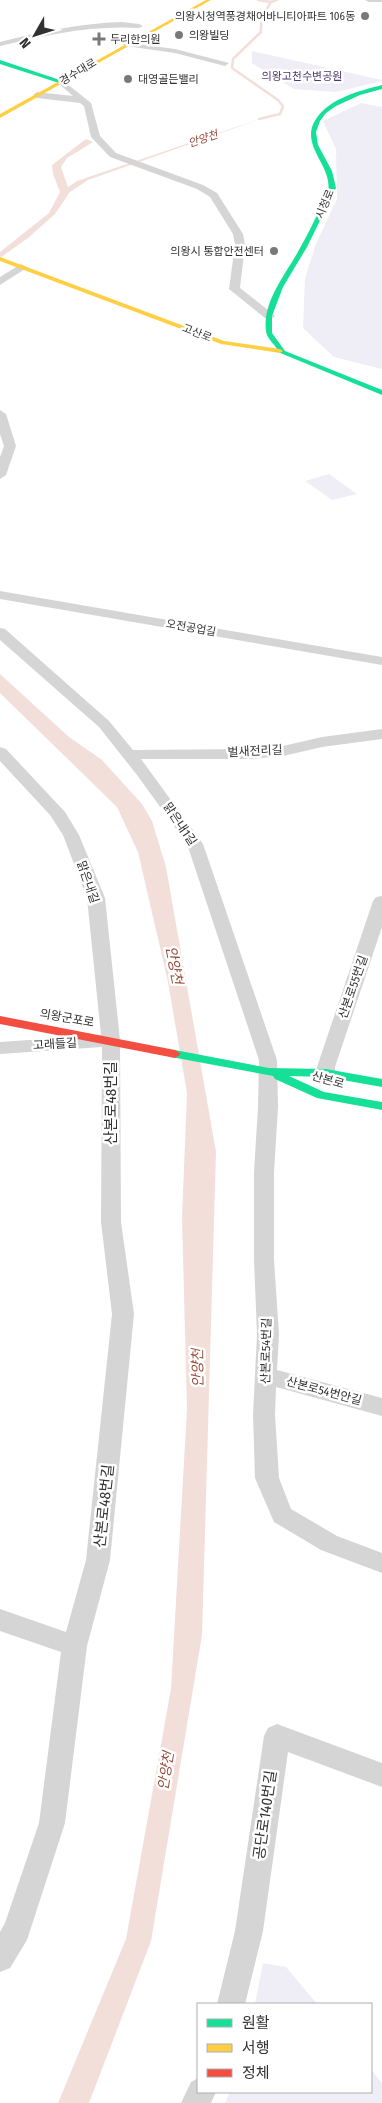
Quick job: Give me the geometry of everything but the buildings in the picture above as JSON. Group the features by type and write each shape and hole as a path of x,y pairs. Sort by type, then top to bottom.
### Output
{"street":[{"path":"369,0 382,0"},
{"name":"경수대로","path":"8,98 155,17 201,1"},
{"name":"경수대로","path":"0,116 201,1"},
{"path":"0,44 64,30 121,24 139,26"},
{"path":"126,44 175,51 225,63"},
{"path":"0,62 61,82 88,105 96,137 113,155 214,194 238,234 240,245 234,289 236,300 269,333 282,351"},
{"name":"시청로","path":"269,333 269,316 278,294 333,188 328,170 315,145 314,128 318,118 340,100 353,94 382,87"},
{"path":"37,95 81,100"},
{"name":"고산로","path":"0,259 223,343 282,351 330,373 382,393"},
{"path":"0,282 17,266"},
{"path":"236,293 250,300 269,316"},
{"path":"250,300 268,298 278,294"},
{"path":"223,343 246,344 261,340 269,333"},
{"path":"223,343 273,362"},
{"path":"290,368 330,373"},
{"path":"0,414 10,446 0,475"},
{"name":"오전공업길","path":"0,595 382,661"},
{"name":"맑은내1길","path":"0,632 104,724 128,756 143,772 195,844 268,1060 261,1070"},
{"name":"벌새전리길","path":"128,756 213,753 250,754 283,751 322,742 382,734"},
{"name":"맑은내길","path":"0,752 57,812 71,835 96,898 120,1042"},
{"name":"산본로55번길","path":"326,1073 326,1067 382,901"},
{"name":"의왕군포로","path":"0,1020 261,1070"},
{"name":"고래들길","path":"0,1048 120,1042"},
{"name":"산본로48번길","path":"0,1958 17,1930 52,1823 75,1646 98,1560 123,1314 111,1222 120,1042"},
{"name":"산본로","path":"261,1070 326,1073 382,1083"},
{"name":"산본로","path":"261,1070 321,1095 382,1106"},
{"name":"산본로54번길","path":"261,1070 264,1260 268,1334 264,1415 267,1478 282,1515 329,1543 382,1563"},
{"name":"산본로54번안길","path":"266,1376 382,1407"},
{"path":"0,1620 75,1646"},
{"name":"공단로140번길","path":"231,2003 249,1931 277,1736 382,1775"}],"green space":[{"name":"의왕고천수변공원","path":"252,51 382,81 336,92 294,89 252,63"},
{"path":"361,103 382,107 382,369 334,357 303,328 305,278 316,244 337,199 336,149 323,121"},
{"path":"329,474 357,494 332,500 305,481"},
{"path":"263,1963 286,1967 316,2003 255,2003"},
{"path":"372,2070 382,2083 382,2103 225,2103 230,2093 372,2093"}],"water":[{"path":"263,118 88,180 70,192 55,214 28,238 0,258 0,252 49,213 60,192 53,174 52,165 86,139 93,142 67,158 61,167 68,187 77,181"},
{"path":"0,674 69,737 102,760 142,804 152,821 166,867 216,1152 202,1635 151,1941 89,2103 58,2103 126,1939 171,1689 187,1409 182,1218 187,1093 168,982 138,852 117,807 0,693"}],"waterway":[{"path":"258,0 271,2"},
{"name":"안양천","path":"271,2 277,0"},
{"name":"안양천","path":"259,119 280,114 283,106 278,100 232,68 233,59 261,32 262,20 271,2"}],"traffic: fast":[{"path":"0,62 61,82"},
{"path":"282,351 269,333 269,316 280,287 304,247 333,188 329,171 315,145 314,132 317,121 334,104 346,98 382,87"},
{"path":"280,351 382,393"},
{"path":"175,1054 269,1072 326,1073 382,1083"},
{"path":"279,1076 321,1095 382,1106"}],"traffic: slow":[{"path":"0,116 209,0"},
{"path":"0,259 223,343 280,351"}],"traffic: jam":[{"path":"0,1020 175,1054"}],"place":[{"name":"의왕시청역풍경채어바니티아파트 106동","path":"365,16"},
{"name":"의왕빌딩","path":"179,35"},
{"name":"두리한의원","path":"99,39"},
{"name":"대영골든밸리","path":"128,79"},
{"name":"의왕시 통합안전센터","path":"274,251"}]}
